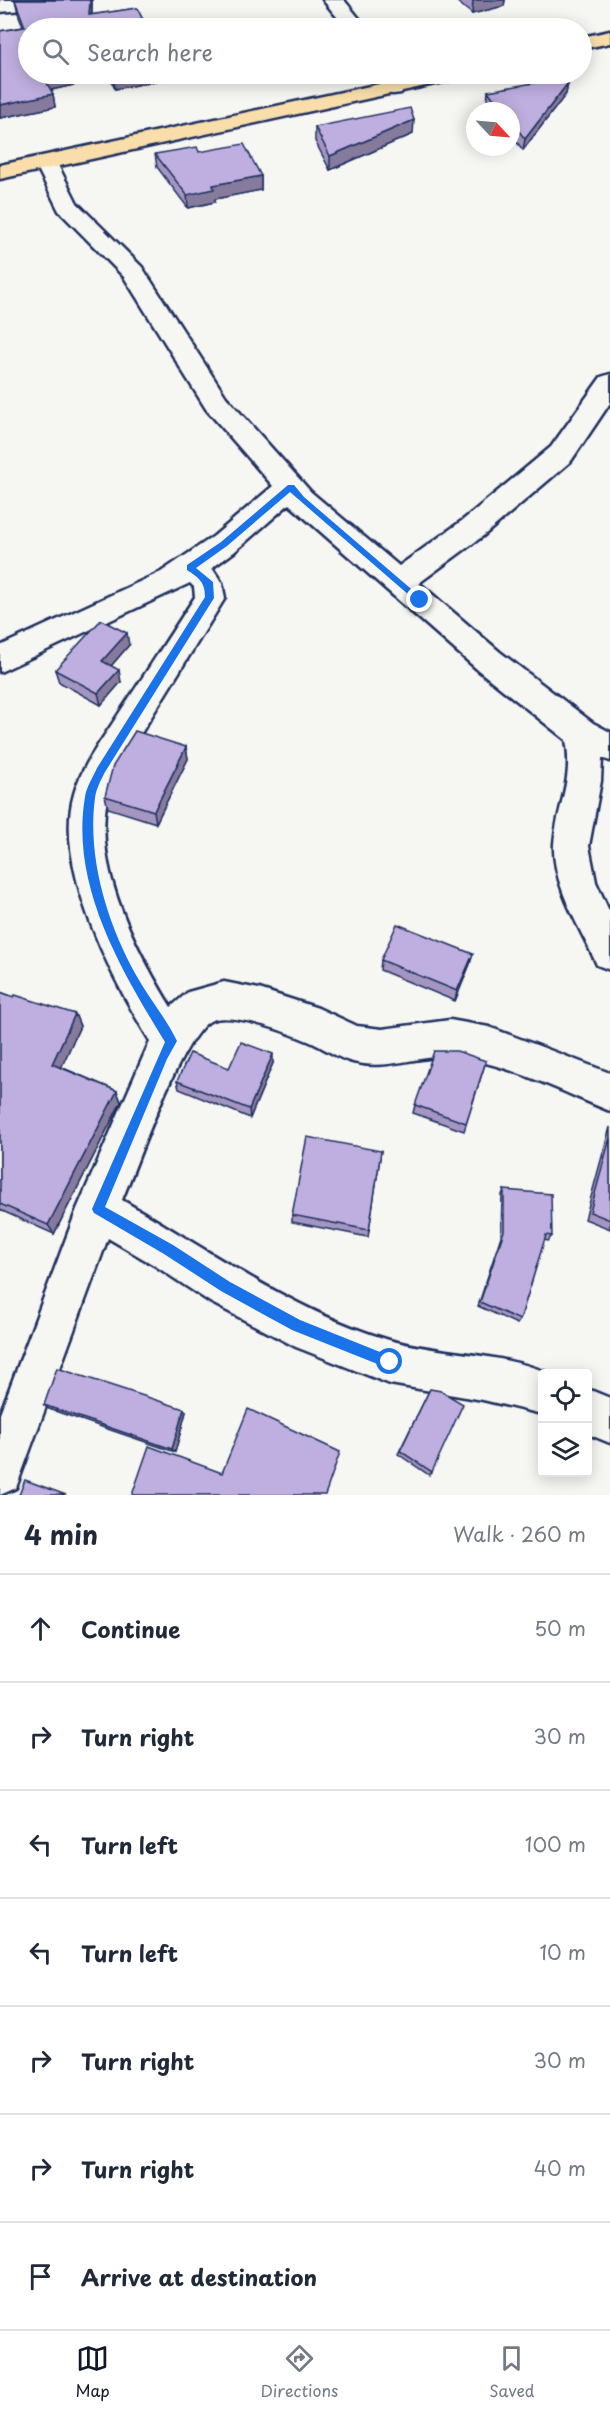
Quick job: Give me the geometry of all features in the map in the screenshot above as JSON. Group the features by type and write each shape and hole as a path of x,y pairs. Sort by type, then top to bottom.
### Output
{"main road":[{"path":"592,41 610,37"},
{"path":"0,172 376,84"}],"street":[{"path":"0,6 68,0"},
{"path":"333,0 348,18"},
{"path":"46,163 67,206 133,272 216,403 302,499 489,661 596,740 586,767 575,815 572,858 580,888 610,953"},
{"path":"399,582 473,528 561,454 610,383"},
{"path":"0,660 172,580 224,544 291,487"},
{"path":"171,1041 131,977 106,920 93,877 88,835 90,796 100,771 210,598 210,585 190,568"},
{"path":"0,1472 98,1209 163,1055 181,1022 201,1004 224,1000 258,1007 318,1026 353,1044 381,1047 450,1038 489,1045 610,1092"},
{"path":"98,1209 225,1287 296,1325 390,1362 483,1378 538,1391"},
{"path":"592,1413 610,1422"}],"building":[{"path":"15,0 90,0 89,15 137,8 142,18 22,18"},
{"path":"18,28 18,84 47,84 53,94 0,105 0,31"},
{"path":"528,84 567,84 525,139 520,133 520,102 496,102 488,91"},
{"path":"410,108 414,120 330,156 315,127"},
{"path":"244,144 261,176 213,185 214,189 187,195 155,154 197,147 199,152"},
{"path":"101,620 127,633 102,661 119,670 98,693 55,670"},
{"path":"135,731 186,747 154,811 105,796 113,766"},
{"path":"397,924 473,954 457,991 381,960"},
{"path":"0,992 75,1014 52,1064 117,1091 48,1225 0,1204"},
{"path":"241,1042 273,1054 249,1109 177,1081 190,1053 229,1068"},
{"path":"434,1051 457,1051 486,1061 466,1123 415,1105"},
{"path":"307,1137 381,1151 369,1230 292,1215"},
{"path":"610,1138 610,1220 590,1212"},
{"path":"504,1190 551,1194 552,1236 546,1235 520,1320 480,1302 504,1231"},
{"path":"57,1368 184,1409 172,1449 44,1405"},
{"path":"430,1389 441,1391 463,1404 432,1472 400,1451"},
{"path":"248,1409 340,1452 325,1495 132,1495 149,1446 222,1473"},
{"path":"25,1480 66,1495 19,1495"}],"route":[{"path":"390,1362 296,1325 225,1287 98,1209 171,1041 131,977 106,920 93,877 88,835 90,796 100,771 210,598 210,585 190,568 224,544 291,487 420,600"}]}
